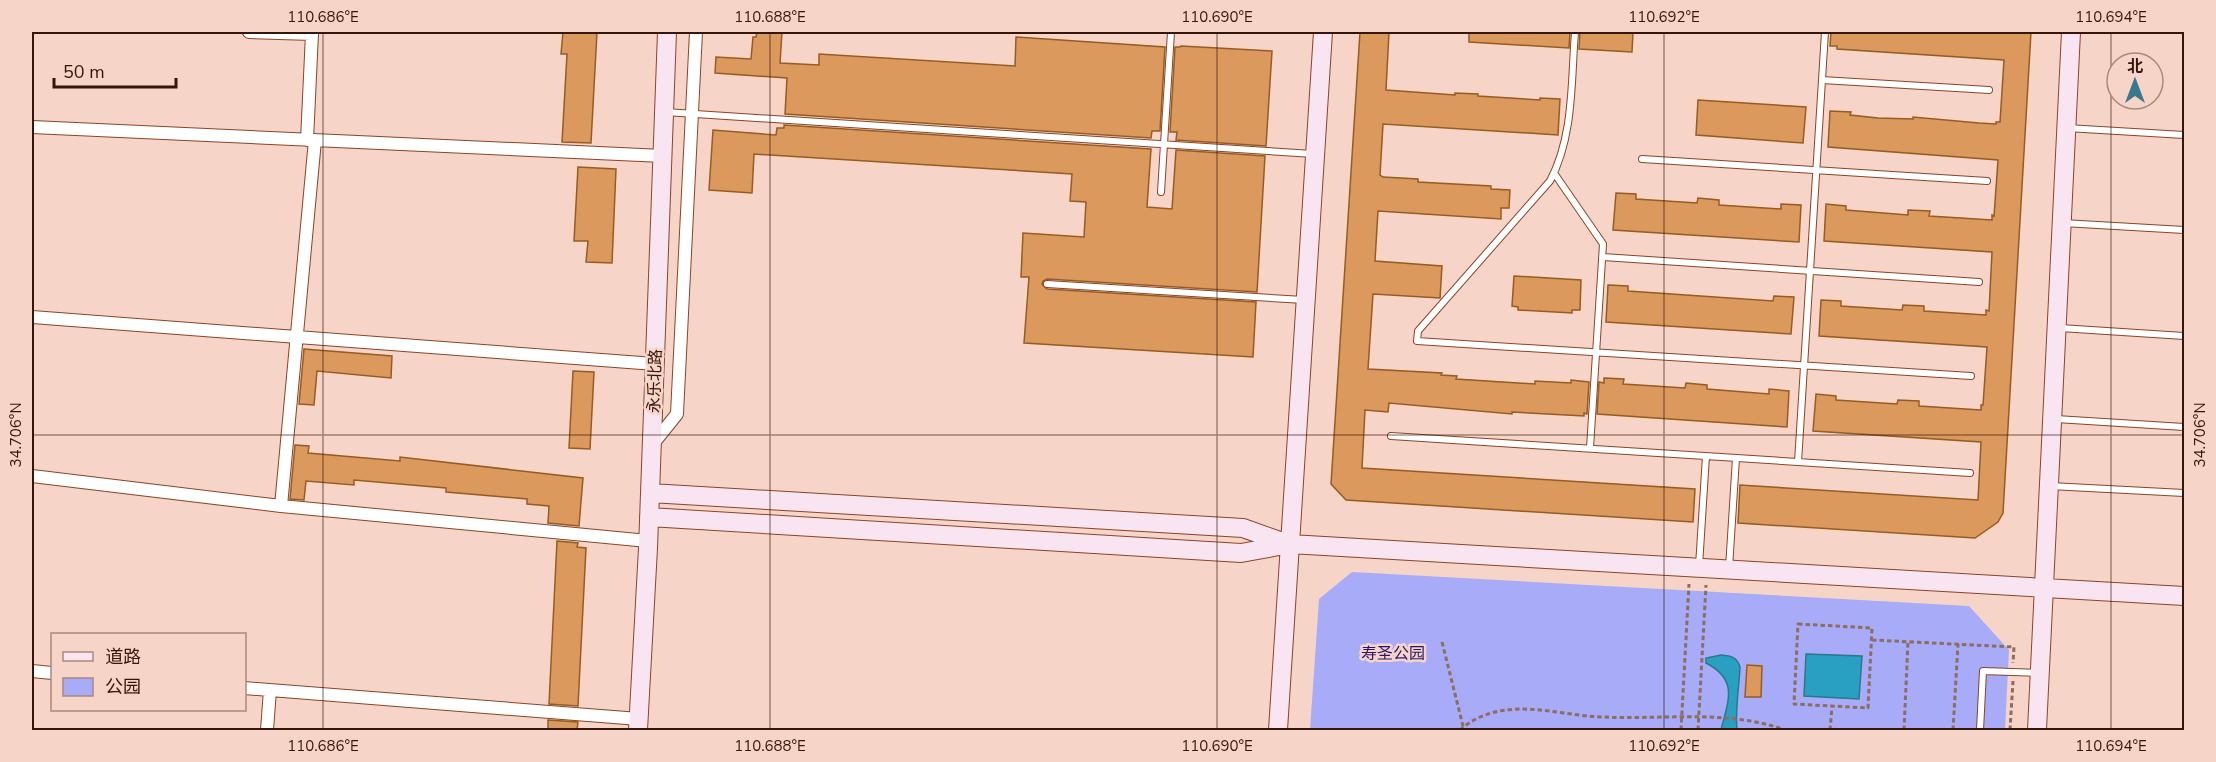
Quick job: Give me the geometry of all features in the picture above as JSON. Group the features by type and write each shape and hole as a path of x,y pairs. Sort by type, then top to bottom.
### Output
{"street":[{"path":"249,32 312,34 311,140 281,506"},
{"name":"永乐北路","path":"639,725 667,32"},
{"path":"652,445 677,414 696,32"},
{"path":"1278,730 1323,32"},
{"path":"2037,730 2071,32"},
{"path":"32,127 663,156"},
{"path":"32,317 655,364"},
{"path":"32,476 281,506 648,542"},
{"path":"650,493 1243,528 1290,544"},
{"path":"649,517 1241,553 1290,544 2184,596"},
{"path":"32,671 51,673"},
{"path":"246,688 639,725"},
{"path":"267,730 270,690"}],"lane":[{"path":"1161,192 1171,32"},
{"path":"1575,32 1567,139 1554,174 1418,331 1418,341 1971,376"},
{"path":"1798,462 1825,32"},
{"path":"1822,80 1989,90"},
{"path":"664,112 1315,154"},
{"path":"2067,128 2184,135"},
{"path":"1642,159 1987,181"},
{"path":"1554,174 1603,244 1590,448"},
{"path":"2062,223 2184,230"},
{"path":"1603,256 1979,282"},
{"path":"1047,284 1306,300"},
{"path":"2056,328 2184,336"},
{"path":"2052,419 2184,427"},
{"path":"1391,436 1970,473"},
{"path":"1698,568 1706,456"},
{"path":"1729,569 1736,458"},
{"path":"2049,486 2184,493"},
{"path":"1980,730 1983,670 2040,673"}],"path":[{"path":"1681,730 1698,568"},
{"path":"1698,568 1698,730"},
{"path":"1798,624 1872,628 1868,708 1832,706 1794,704 1798,624"},
{"path":"1871,640 2014,647 2010,730"},
{"path":"1442,642 1462,730 1489,714 1516,709 1600,717 1741,720 1785,730"},
{"path":"1904,730 1908,642"},
{"path":"1953,730 1958,644"},
{"path":"1830,730 1832,706"}],"green space":[{"name":"寿圣公园","path":"1352,572 1969,606 2009,650 2005,730 1310,730 1319,599"}],"shaded area":[{"path":"1806,654 1862,656 1859,699 1804,696"},
{"path":"1721,655 1733,658 1740,667 1737,730 1721,730 1728,701 1727,684 1716,670 1706,663 1706,658"}],"building":[{"path":"563,32 597,32 591,143 562,142 567,54 561,54"},
{"path":"757,32 782,32 780,63 819,65 819,54 1015,66 1016,37 1165,47 1160,131 1152,131 1151,138 785,114 787,78 715,73 716,57 751,59 753,37 756,37"},
{"path":"1360,32 1389,32 1386,90 1455,95 1455,93 1478,94 1478,96 1540,100 1540,98 1560,99 1558,135 1383,124 1380,175 1383,177 1418,179 1418,182 1491,186 1491,189 1510,190 1509,208 1501,208 1501,219 1378,211 1375,261 1442,266 1440,298 1373,294 1368,369 1442,373 1441,375 1457,376 1456,379 1535,384 1535,381 1589,382 1587,414 1584,413 1584,416 1512,412 1512,414 1389,403 1388,412 1365,410 1362,468 1695,489 1693,522 1346,500 1331,484"},
{"path":"1469,32 1570,32 1569,48 1469,42"},
{"path":"1580,32 1633,32 1632,52 1579,49"},
{"path":"1831,32 2031,32 2003,513 1998,522 1975,538 1738,523 1740,485 1978,500 1981,442 1813,431 1816,394 1836,396 1836,400 1897,404 1898,400 1919,401 1919,406 1981,410 1987,347 1819,336 1821,300 1841,301 1841,306 1902,310 1903,305 1924,306 1924,311 1986,315 1986,310 1989,311 1992,252 1824,241 1826,204 1846,206 1846,210 1908,215 1908,210 1930,211 1929,216 1992,220 1998,160 1828,147 1830,111 1851,112 1850,115 1878,118 1913,119 1913,117 1996,124 2000,122 2004,60 1837,49 1837,46 1830,46"},
{"path":"1175,47 1272,51 1266,146 1176,140 1177,132 1170,132"},
{"path":"1698,100 1806,107 1803,143 1696,135"},
{"path":"784,125 1151,149 1147,207 1172,209 1176,150 1265,156 1257,292 1047,279 1042,284 1047,289 1256,302 1253,357 1024,343 1029,277 1021,277 1023,233 1084,237 1086,202 1070,201 1072,174 754,154 752,193 709,190 713,130 776,135 777,128 784,128"},
{"path":"578,167 616,169 612,263 586,262 588,241 574,241"},
{"path":"1616,193 1636,194 1636,199 1697,203 1698,198 1719,200 1719,205 1781,209 1781,204 1801,205 1799,242 1613,230"},
{"path":"1514,276 1581,280 1580,310 1572,310 1572,313 1518,310 1518,307 1512,306"},
{"path":"1608,285 1628,286 1628,291 1773,301 1774,296 1794,297 1791,334 1606,322"},
{"path":"304,349 392,356 391,378 317,371 314,405 299,404"},
{"path":"573,371 594,372 590,449 569,448"},
{"path":"1604,378 1624,379 1623,384 1685,388 1686,383 1707,385 1707,389 1769,394 1769,389 1789,391 1787,427 1597,414 1599,382 1604,383"},
{"path":"295,445 309,446 308,453 400,461 400,457 583,478 579,526 548,523 549,506 527,504 527,499 446,492 446,488 354,480 354,485 306,481 304,500 290,499"},
{"path":"557,541 578,543 577,547 586,548 578,706 549,704"},
{"path":"1747,665 1762,666 1761,697 1745,697"},
{"path":"548,720 578,722 577,730 548,730"}]}
